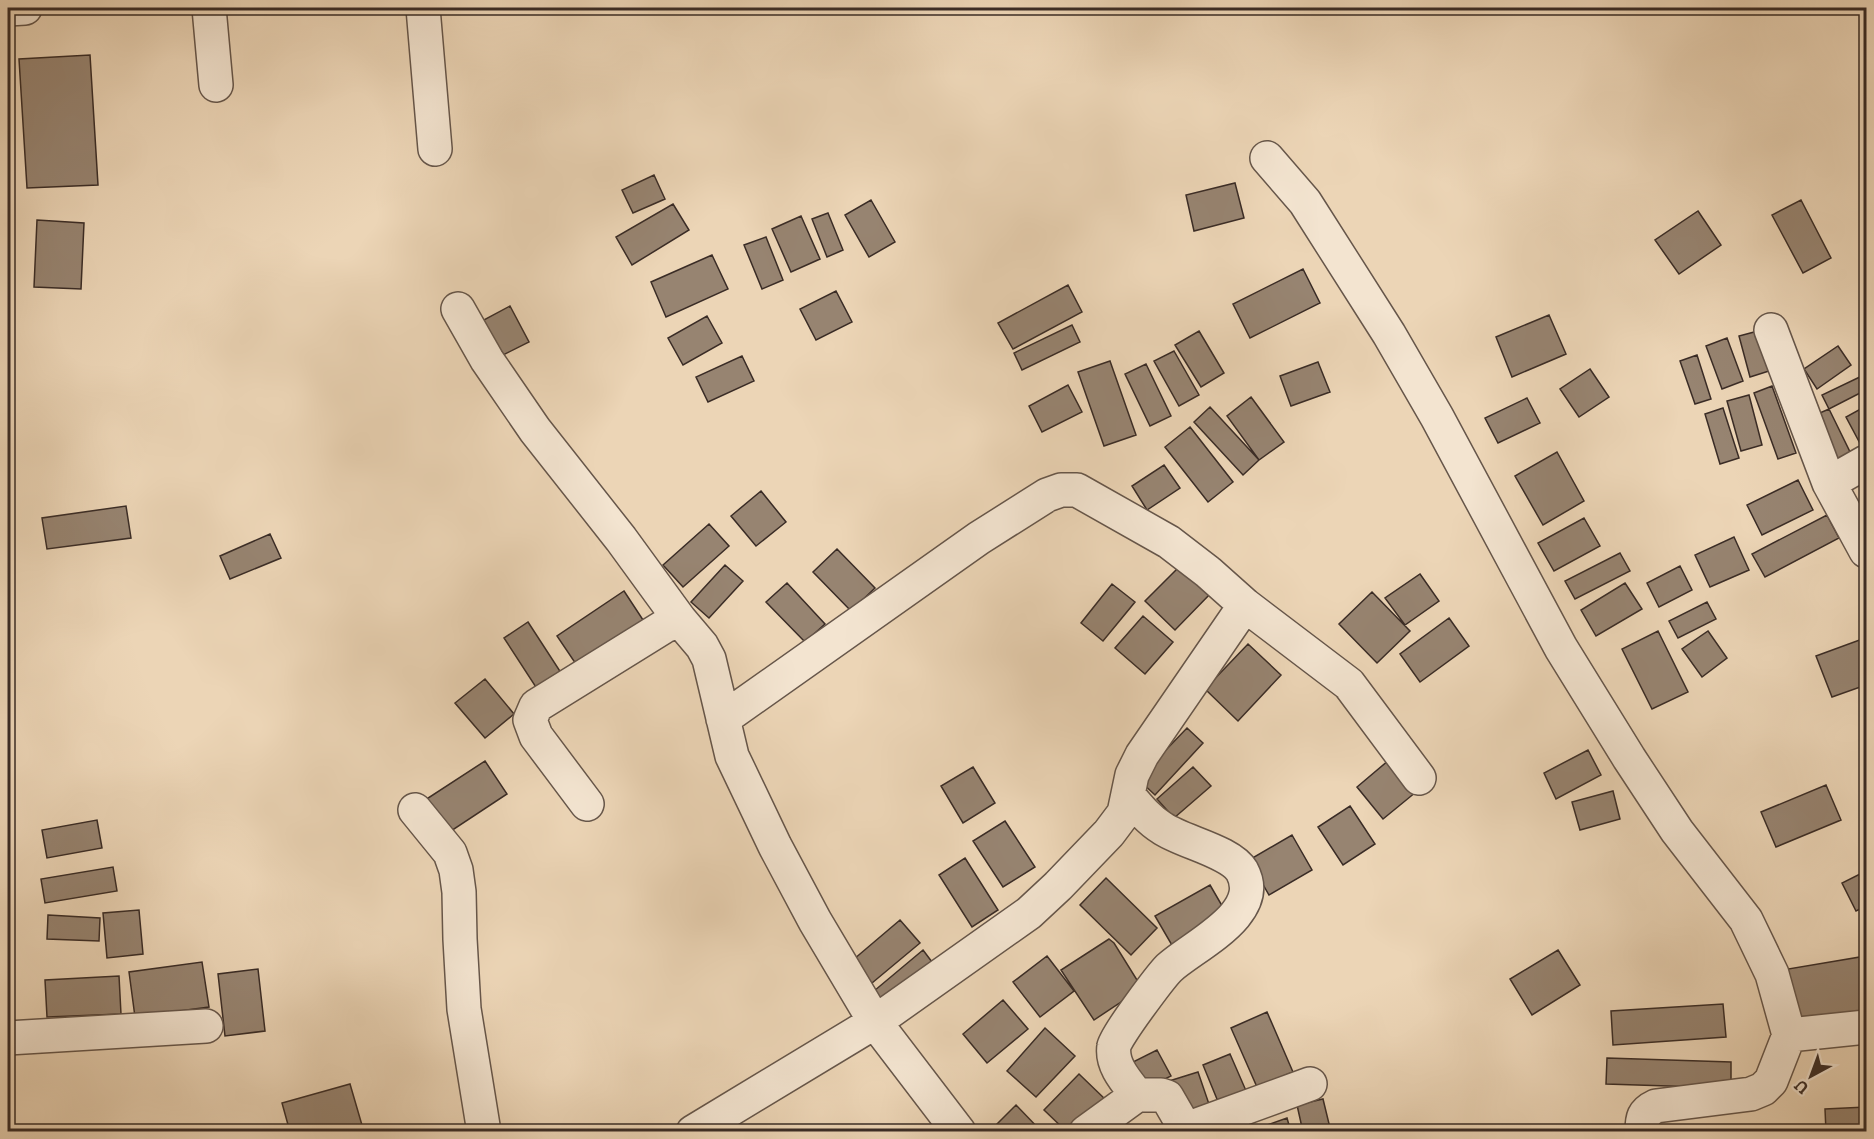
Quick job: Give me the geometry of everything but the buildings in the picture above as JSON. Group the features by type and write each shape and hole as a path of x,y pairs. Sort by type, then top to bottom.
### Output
{"street":[{"path":"8,9 25,8"},
{"path":"209,8 216,84"},
{"path":"423,8 435,149"},
{"path":"1267,158 1305,202 1389,334 1437,417 1561,648 1677,831 1746,920 1772,974 1789,1035 1771,1081 1763,1089 1751,1094 1656,1106 1648,1110 1642,1120 1642,1131"},
{"path":"458,309 487,360 535,430 702,646 709,659 732,756 775,846 815,921 875,1022 959,1131"},
{"path":"1771,330 1829,483 1866,551"},
{"path":"1829,483 1866,462"},
{"path":"723,719 979,538 1047,495 1061,490 1077,490 1169,542 1245,605 1349,684 1419,778"},
{"path":"693,1131 875,1022 1029,913 1058,886 1109,834 1124,813 1132,775 1142,755 1245,605"},
{"path":"587,804 536,736 530,720 536,706 665,626 680,620"},
{"path":"1129,796 1142,812 1162,828 1183,840 1224,856 1241,870 1247,891 1241,908 1227,925 1168,969 1120,1033 1114,1046 1116,1066 1137,1095"},
{"path":"414,810 450,853 456,870 464,1009 484,1131"},
{"path":"8,1038 207,1026"},
{"path":"1789,1035 1866,1027"},
{"path":"1086,1131 1137,1095 1167,1097 1182,1123 1192,1127 1310,1084"}]}
